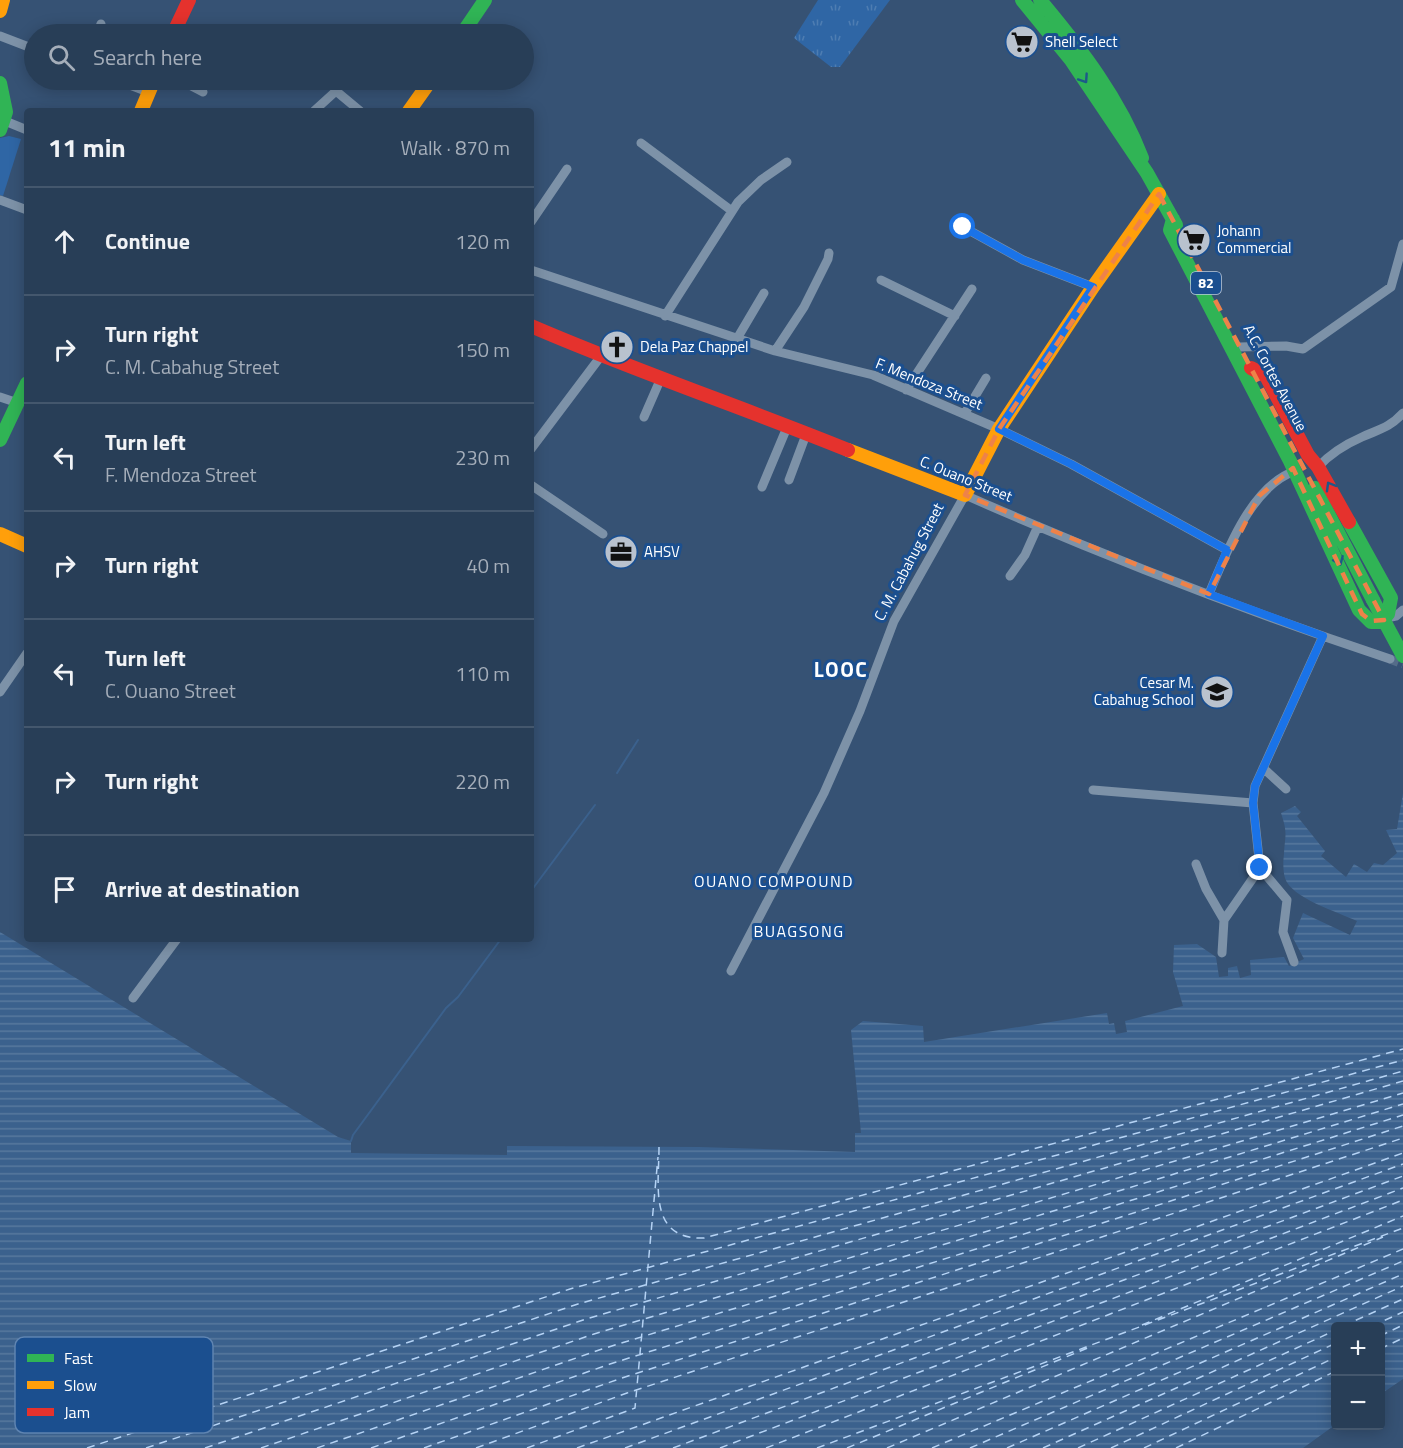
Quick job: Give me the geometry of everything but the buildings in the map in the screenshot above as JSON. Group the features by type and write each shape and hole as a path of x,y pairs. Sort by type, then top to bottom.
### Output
{"main road":[{"path":"178,24 189,0"},
{"path":"469,24 485,0"},
{"name":"A.C. Cortes Avenue","path":"1022,0 1071,60 1159,194 1373,600 1396,657"},
{"name":"A.C. Cortes Avenue","path":"1040,0 1057,19 1109,90 1132,130 1147,173"},
{"path":"0,83 2,124"},
{"path":"142,108 149,90"},
{"path":"414,108 425,90"},
{"name":"C. M. Cabahug Street","path":"965,495 999,429 1093,287 1159,194"},
{"path":"1173,219 1170,230 1232,344 1332,546 1362,614 1374,622 1389,618 1392,598 1323,462 1303,445 1266,376 1251,368"},
{"name":"C. Ouano Street","path":"534,327 601,356 807,432 965,495"},
{"path":"0,440 24,390"},
{"path":"0,534 24,545"}],"street":[{"path":"0,36 24,45"},
{"path":"199,90 203,92"},
{"path":"317,108 336,91 356,108"},
{"path":"2,124 24,129"},
{"path":"641,143 734,207"},
{"path":"665,315 734,207 761,180 787,162"},
{"path":"534,218 567,169"},
{"path":"0,200 24,209"},
{"path":"963,227 1023,260 1093,287"},
{"path":"1239,347 1286,346 1303,349 1391,287 1403,244"},
{"path":"775,351 804,306 829,253"},
{"name":"F. Mendoza Street","path":"534,271 775,351 873,375 965,413 1071,464 1227,550"},
{"path":"881,279 955,316"},
{"path":"906,390 972,289"},
{"path":"738,338 764,293"},
{"path":"534,445 601,356"},
{"path":"644,417 661,378"},
{"path":"965,413 986,378"},
{"path":"0,397 18,403"},
{"path":"1323,462 1362,437 1385,429 1403,413"},
{"path":"762,487 788,425"},
{"path":"789,480 807,432"},
{"path":"1209,594 1227,550 1259,496 1286,474 1295,471"},
{"path":"534,487 603,534"},
{"name":"C. Ouano Street","path":"965,495 1209,594 1323,636 1396,657"},
{"name":"C. M. Cabahug Street","path":"731,970 824,793 860,711 894,621 965,495"},
{"path":"1010,576 1025,555 1038,526"},
{"path":"1398,627 1389,618 1403,610"},
{"path":"1294,962 1283,932 1287,900 1260,868 1253,803 1255,786 1323,636"},
{"path":"0,692 24,657"},
{"path":"1263,768 1286,789"},
{"path":"1094,790 1253,803"},
{"path":"1196,864 1206,889 1224,920"},
{"path":"1222,953 1224,920 1260,868"},
{"path":"133,998 175,942"}],"highlighted area":[{"path":"1159,194 1384,620 1371,621 1362,614 1293,468 1259,496 1209,594 965,495 999,429"}],"green space":[{"path":"818,0 890,0 840,67 831,67 794,38"},
{"path":"9,136 21,139 3,196 0,195 0,138"}],"shaded area":[{"path":"1403,793 1403,1379 1385,1391 1385,1322 1331,1322 1331,1428 1303,1448 0,1448 0,932 338,1137 351,1141 351,1153 507,1155 507,1146 699,1147 855,1152 855,1133 861,1133 851,1030 863,1021 923,1026 924,1042 1107,1013 1109,1024 1114,1023 1116,1034 1127,1032 1125,1021 1183,1006 1173,972 1174,945 1197,944 1216,957 1219,977 1228,976 1228,968 1237,966 1240,978 1251,975 1250,960 1284,957 1289,966 1304,959 1293,938 1303,913 1350,935 1357,921 1305,898 1289,885 1285,878 1283,860 1286,834 1281,813 1295,806 1301,812 1297,816 1325,851 1321,856 1346,877 1354,864 1367,872 1374,863 1383,865 1397,853 1386,830 1397,829"}],"waterway":[{"path":"617,773 638,740"},
{"path":"534,887 595,805"},
{"path":"351,1141 353,1135 446,1008 458,997 499,942"}],"ferry route":[{"path":"659,1147 658,1193 660,1208 665,1220 673,1230 686,1236 704,1238 1403,1049"},
{"path":"213,1407 570,1289 1403,1060"},
{"path":"213,1426 578,1304 1403,1071"},
{"path":"205,1448 586,1319 1403,1081"},
{"path":"261,1448 594,1334 1403,1093"},
{"path":"317,1448 602,1349 1403,1104"},
{"path":"371,1448 610,1364 1403,1115"},
{"path":"424,1448 619,1379 1403,1126"},
{"path":"476,1448 627,1393 1403,1138"},
{"path":"577,1448 1403,1153"},
{"path":"527,1448 635,1408 658,1157"},
{"path":"625,1448 1403,1164"},
{"path":"673,1448 1403,1176"},
{"path":"720,1448 1403,1188"},
{"path":"766,1448 1403,1200"},
{"path":"1142,1325 1403,1216"},
{"path":"817,1448 1403,1228"},
{"path":"887,1448 1383,1237"},
{"path":"932,1448 1403,1249"},
{"path":"970,1448 1403,1261"},
{"path":"1007,1448 1403,1274"},
{"path":"1043,1448 1403,1286"},
{"path":"1352,1322 1403,1299"},
{"path":"1381,1322 1403,1312"},
{"path":"1385,1334 1403,1325"},
{"path":"1078,1448 1331,1332"},
{"path":"1385,1347 1403,1338"},
{"path":"1111,1448 1331,1345"},
{"path":"847,1448 1090,1347"},
{"path":"1144,1448 1331,1359"},
{"path":"1176,1448 1331,1373"},
{"path":"87,1448 133,1433"},
{"path":"146,1448 191,1433"}],"tunnel":[{"path":"1390,659 1403,664"}],"traffic: fast":[{"path":"469,24 485,0"},
{"path":"1022,0 1071,60 1147,173 1176,225"},
{"path":"1040,0 1098,75 1122,115 1142,158"},
{"path":"0,83 6,112 0,130"},
{"path":"1173,219 1170,230 1290,461 1359,610 1371,622 1381,622 1388,614 1391,598 1349,522"},
{"path":"0,440 24,389"},
{"path":"1315,488 1373,600"},
{"path":"1373,600 1403,656"}],"traffic: slow":[{"path":"0,11 3,0"},
{"path":"142,108 150,90"},
{"path":"411,108 424,90"},
{"path":"848,450 965,495 999,429 1093,287 1159,194"},
{"path":"0,534 24,545"}],"traffic: jam":[{"path":"178,24 189,0"},
{"path":"534,327 848,450"},
{"path":"1251,368 1266,376 1308,455 1318,467 1349,522"}],"place":[{"name":"Shell Select","path":"1022,42"},
{"name":"Johann Commercial","path":"1194,240"},
{"name":"Dela Paz Chappel","path":"617,347"},
{"name":"AHSV","path":"621,552"},
{"name":"Cesar M. Cabahug School","path":"1217,692"}],"district":[{"name":"LOOC","path":"841,670"},
{"name":"OUANO COMPOUND","path":"774,881"},
{"name":"BUAGSONG","path":"799,931"}],"route":[{"path":"963,227 1023,260 1093,287 999,429 1071,464 1227,550 1209,594 1323,636 1257,778 1253,803 1260,868"}]}
